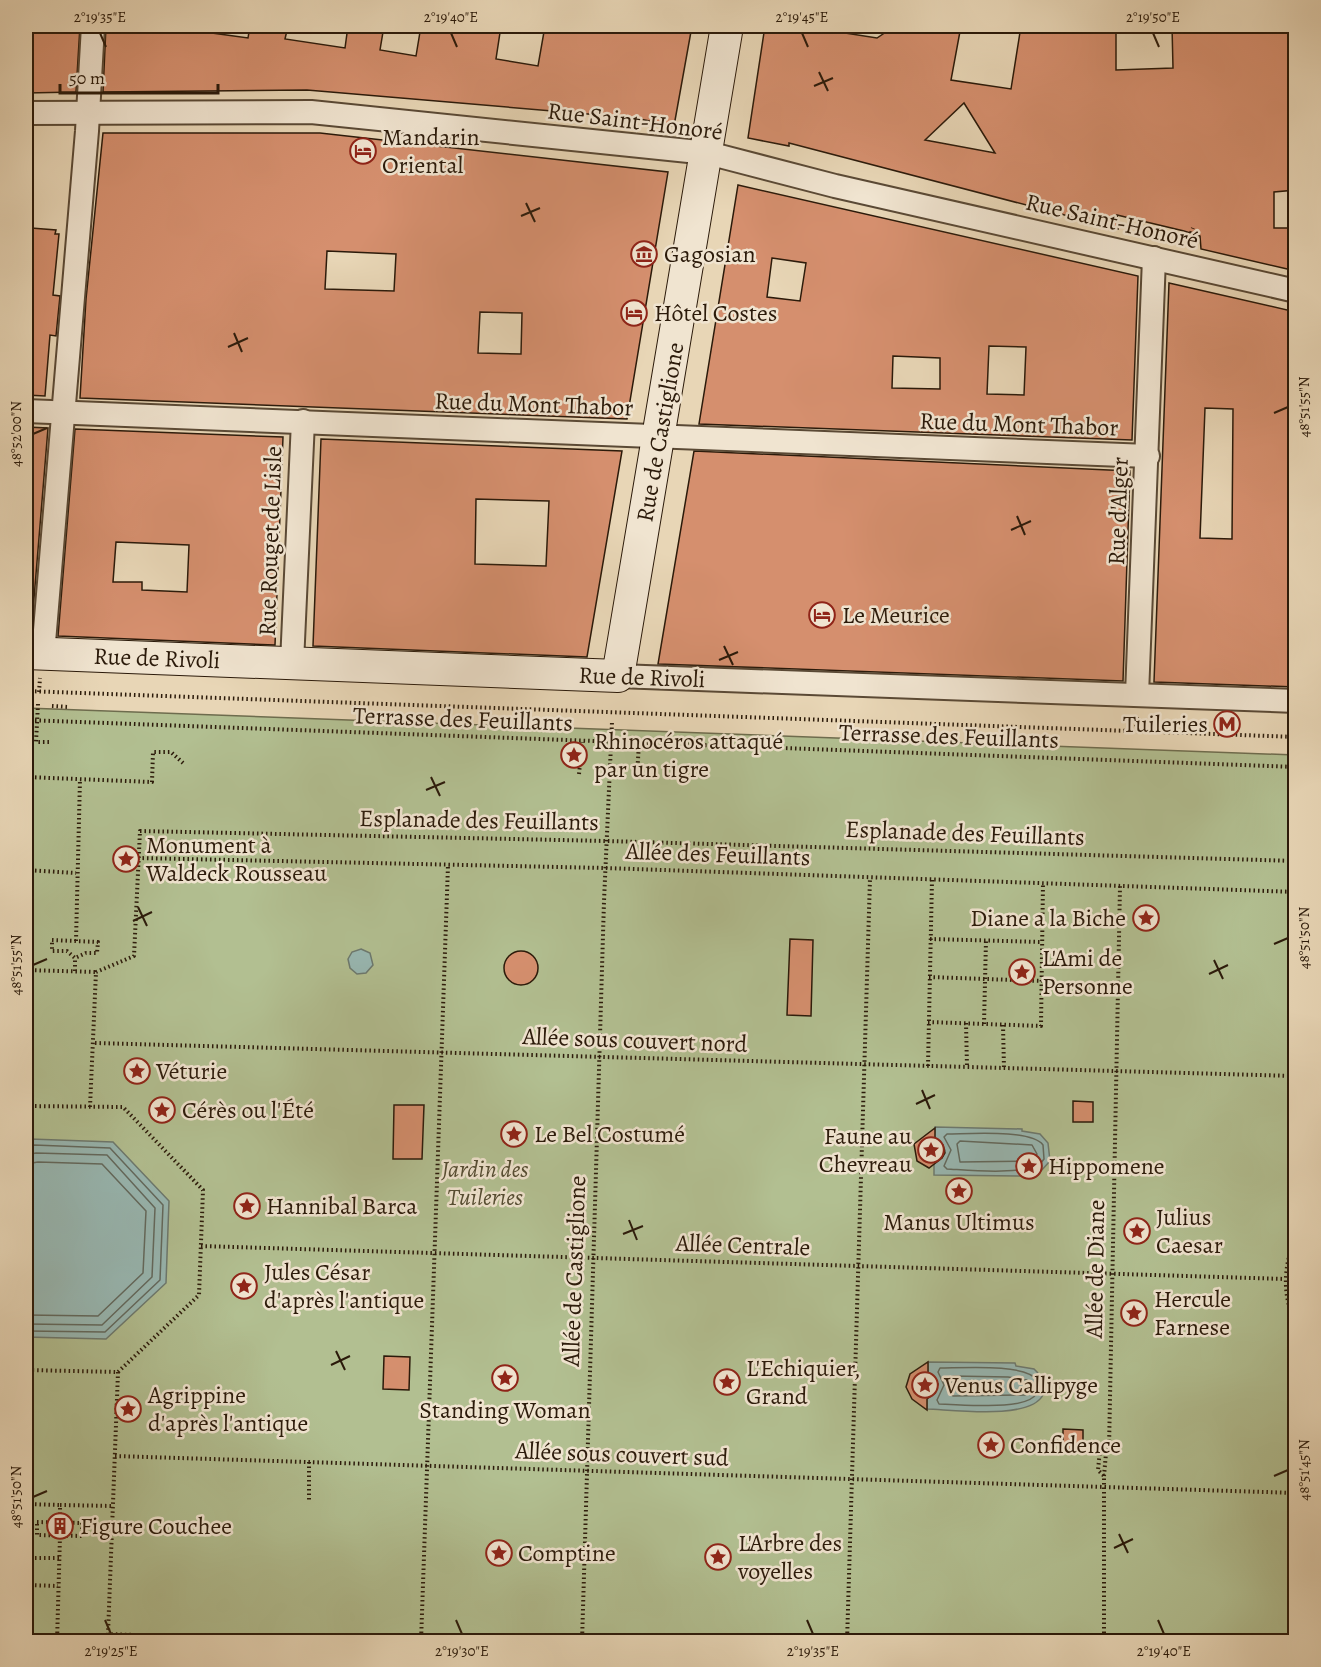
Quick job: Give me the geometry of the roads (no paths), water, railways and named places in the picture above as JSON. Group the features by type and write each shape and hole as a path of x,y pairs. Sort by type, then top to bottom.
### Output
{"street":[{"path":"34,654 63,413 87,131 86,114 93,26"},
{"name":"Rue de Castiglione","path":"618,676 708,153 727,26"},
{"name":"Rue Saint-Honoré","path":"26,114 311,112 708,153 835,186 1296,291"},
{"name":"Rue d'Alger","path":"1137,695 1154,258"},
{"name":"Rue du Mont Thabor","path":"26,411 1148,456"},
{"name":"Rue Rouget de Lisle","path":"292,678 303,422"},
{"name":"Rue de Rivoli","path":"34,654 292,678 618,676 1296,701"}],"water":[{"path":"361,949 370,953 373,965 366,973 357,974 350,968 348,959 352,952"},
{"path":"935,1127 1022,1129 1022,1131 1040,1134 1048,1143 1050,1161 1040,1172 1021,1176 934,1175 934,1162 942,1158 945,1150 934,1140"},
{"path":"30,1139 113,1142 169,1201 166,1283 106,1339 26,1337 26,1144"},
{"path":"928,1362 1015,1363 1016,1366 1034,1369 1042,1377 1043,1395 1035,1403 1008,1411 973,1412 927,1409 927,1397 935,1393 938,1384 935,1378 928,1375"}],"place":[{"name":"Mandarin Oriental","path":"363,151"},
{"name":"Gagosian","path":"644,254"},
{"name":"Hôtel Costes","path":"634,313"},
{"name":"Le Meurice","path":"822,615"},
{"name":"Tuileries","path":"1227,724"},
{"name":"Rhinocéros attaqué par un tigre","path":"574,755"},
{"name":"Monument à Waldeck Rousseau","path":"126,859"},
{"name":"Diane a la Biche","path":"1146,918"},
{"name":"L'Ami de Personne","path":"1022,972"},
{"name":"Véturie","path":"137,1071"},
{"name":"Cérès ou l'Été","path":"162,1110"},
{"name":"Le Bel Costumé","path":"514,1134"},
{"name":"Faune au Chevreau","path":"931,1150"},
{"name":"Hippomene","path":"1029,1166"},
{"name":"Manus Ultimus","path":"959,1191"},
{"name":"Hannibal Barca","path":"247,1206"},
{"name":"Julius Caesar","path":"1137,1231"},
{"name":"Jules César d'après l'antique","path":"244,1286"},
{"name":"Hercule Farnese","path":"1134,1313"},
{"name":"Standing Woman","path":"505,1378"},
{"name":"L'Echiquier, Grand","path":"727,1382"},
{"name":"Venus Callipyge","path":"925,1385"},
{"name":"Agrippine d'après l'antique","path":"128,1409"},
{"name":"Confidence","path":"991,1445"},
{"name":"Figure Couchee","path":"60,1526"},
{"name":"Comptine","path":"499,1553"},
{"name":"L'Arbre des voyelles","path":"718,1557"}],"park label":[{"name":"Jardin des Tuileries","path":"485,1183"}]}
